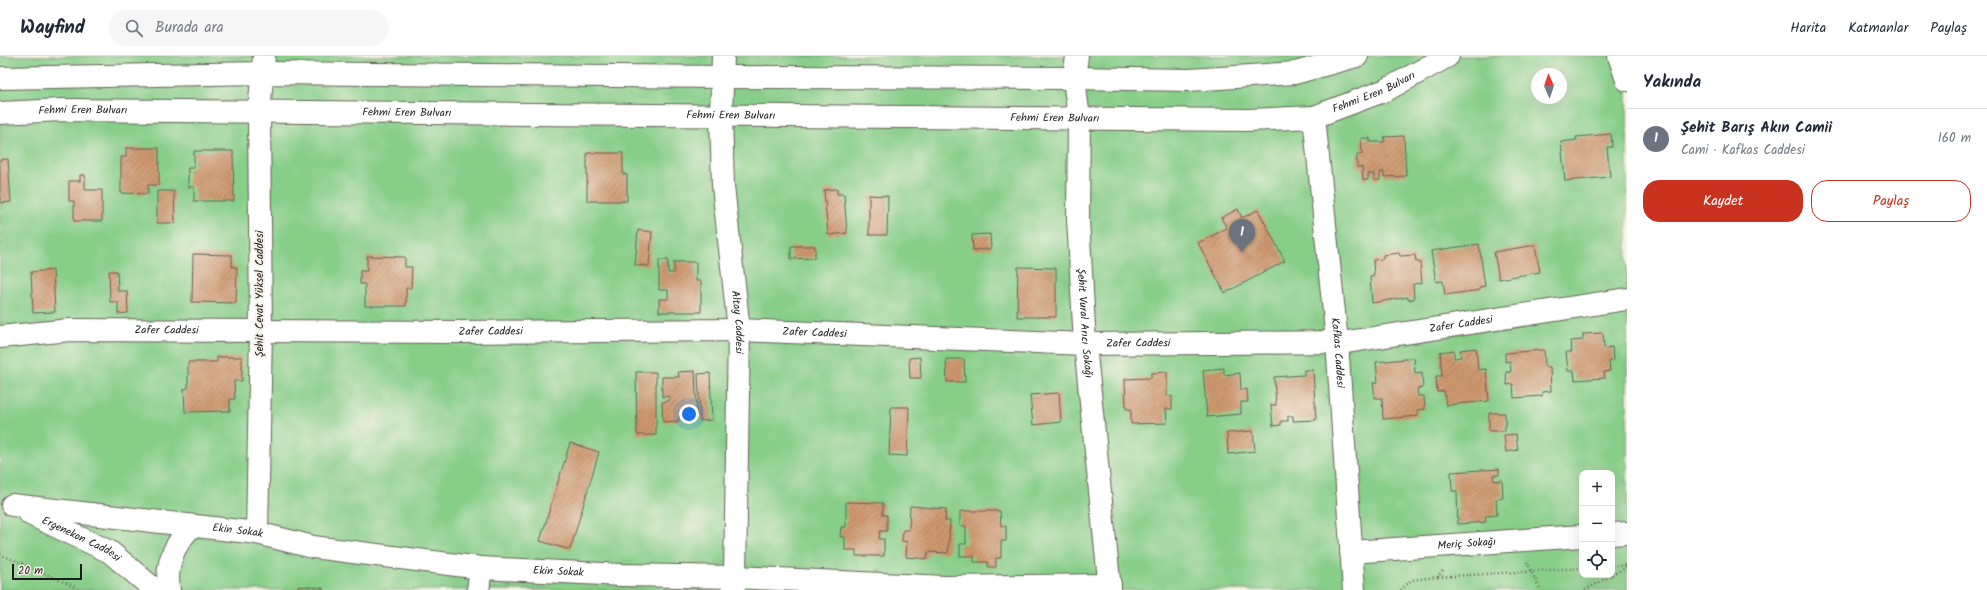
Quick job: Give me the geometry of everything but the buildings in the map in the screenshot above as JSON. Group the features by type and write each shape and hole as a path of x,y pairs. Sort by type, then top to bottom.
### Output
{"street":[{"name":"Şehit Vural Arıcı Sokağı","path":"1077,56 1074,78 1079,119 1078,219 1085,344 1110,587"},
{"path":"0,78 263,64 723,67 1074,78 1189,80 1295,73 1357,56"},
{"name":"Fehmi Eren Bulvarı","path":"0,113 62,110 1249,120 1314,117 1386,90 1448,56"},
{"path":"1619,56 1627,80"},
{"name":"Şehit Cevat Yüksel Caddesi","path":"257,533 261,331 259,112 263,64"},
{"name":"Altay Caddesi","path":"723,67 721,115 723,186 739,330 734,583"},
{"name":"Kafkas Caddesi","path":"1314,117 1337,342 1354,590"},
{"name":"Zafer Caddesi","path":"0,337 70,330 460,332 739,330 1085,344 1347,342 1627,299"},
{"name":"Ekin Sokak","path":"6,503 257,533 313,547 481,568 622,575 734,583 945,588 1110,587"},
{"name":"Ergenekon Caddesi","path":"6,503 110,552 155,590"},
{"path":"169,590 168,580 172,554 184,534 192,526"},
{"path":"1615,534 1627,533"},
{"name":"Meriç Sokağı","path":"1351,552 1579,536"},
{"path":"478,590 481,568"}],"path":[{"path":"0,554 73,586 78,590"},
{"path":"1526,560 1540,590"},
{"path":"1438,577 1446,566"},
{"path":"1615,566 1627,566"},
{"path":"1615,573 1627,566"},
{"path":"1401,590 1411,580 1579,568"},
{"path":"1585,590 1607,578"}],"green space":[{"path":"0,56 1627,56 1627,590 0,590"}],"place":[{"name":"Şehit Barış Akın Camii","path":"1242,252"}]}
